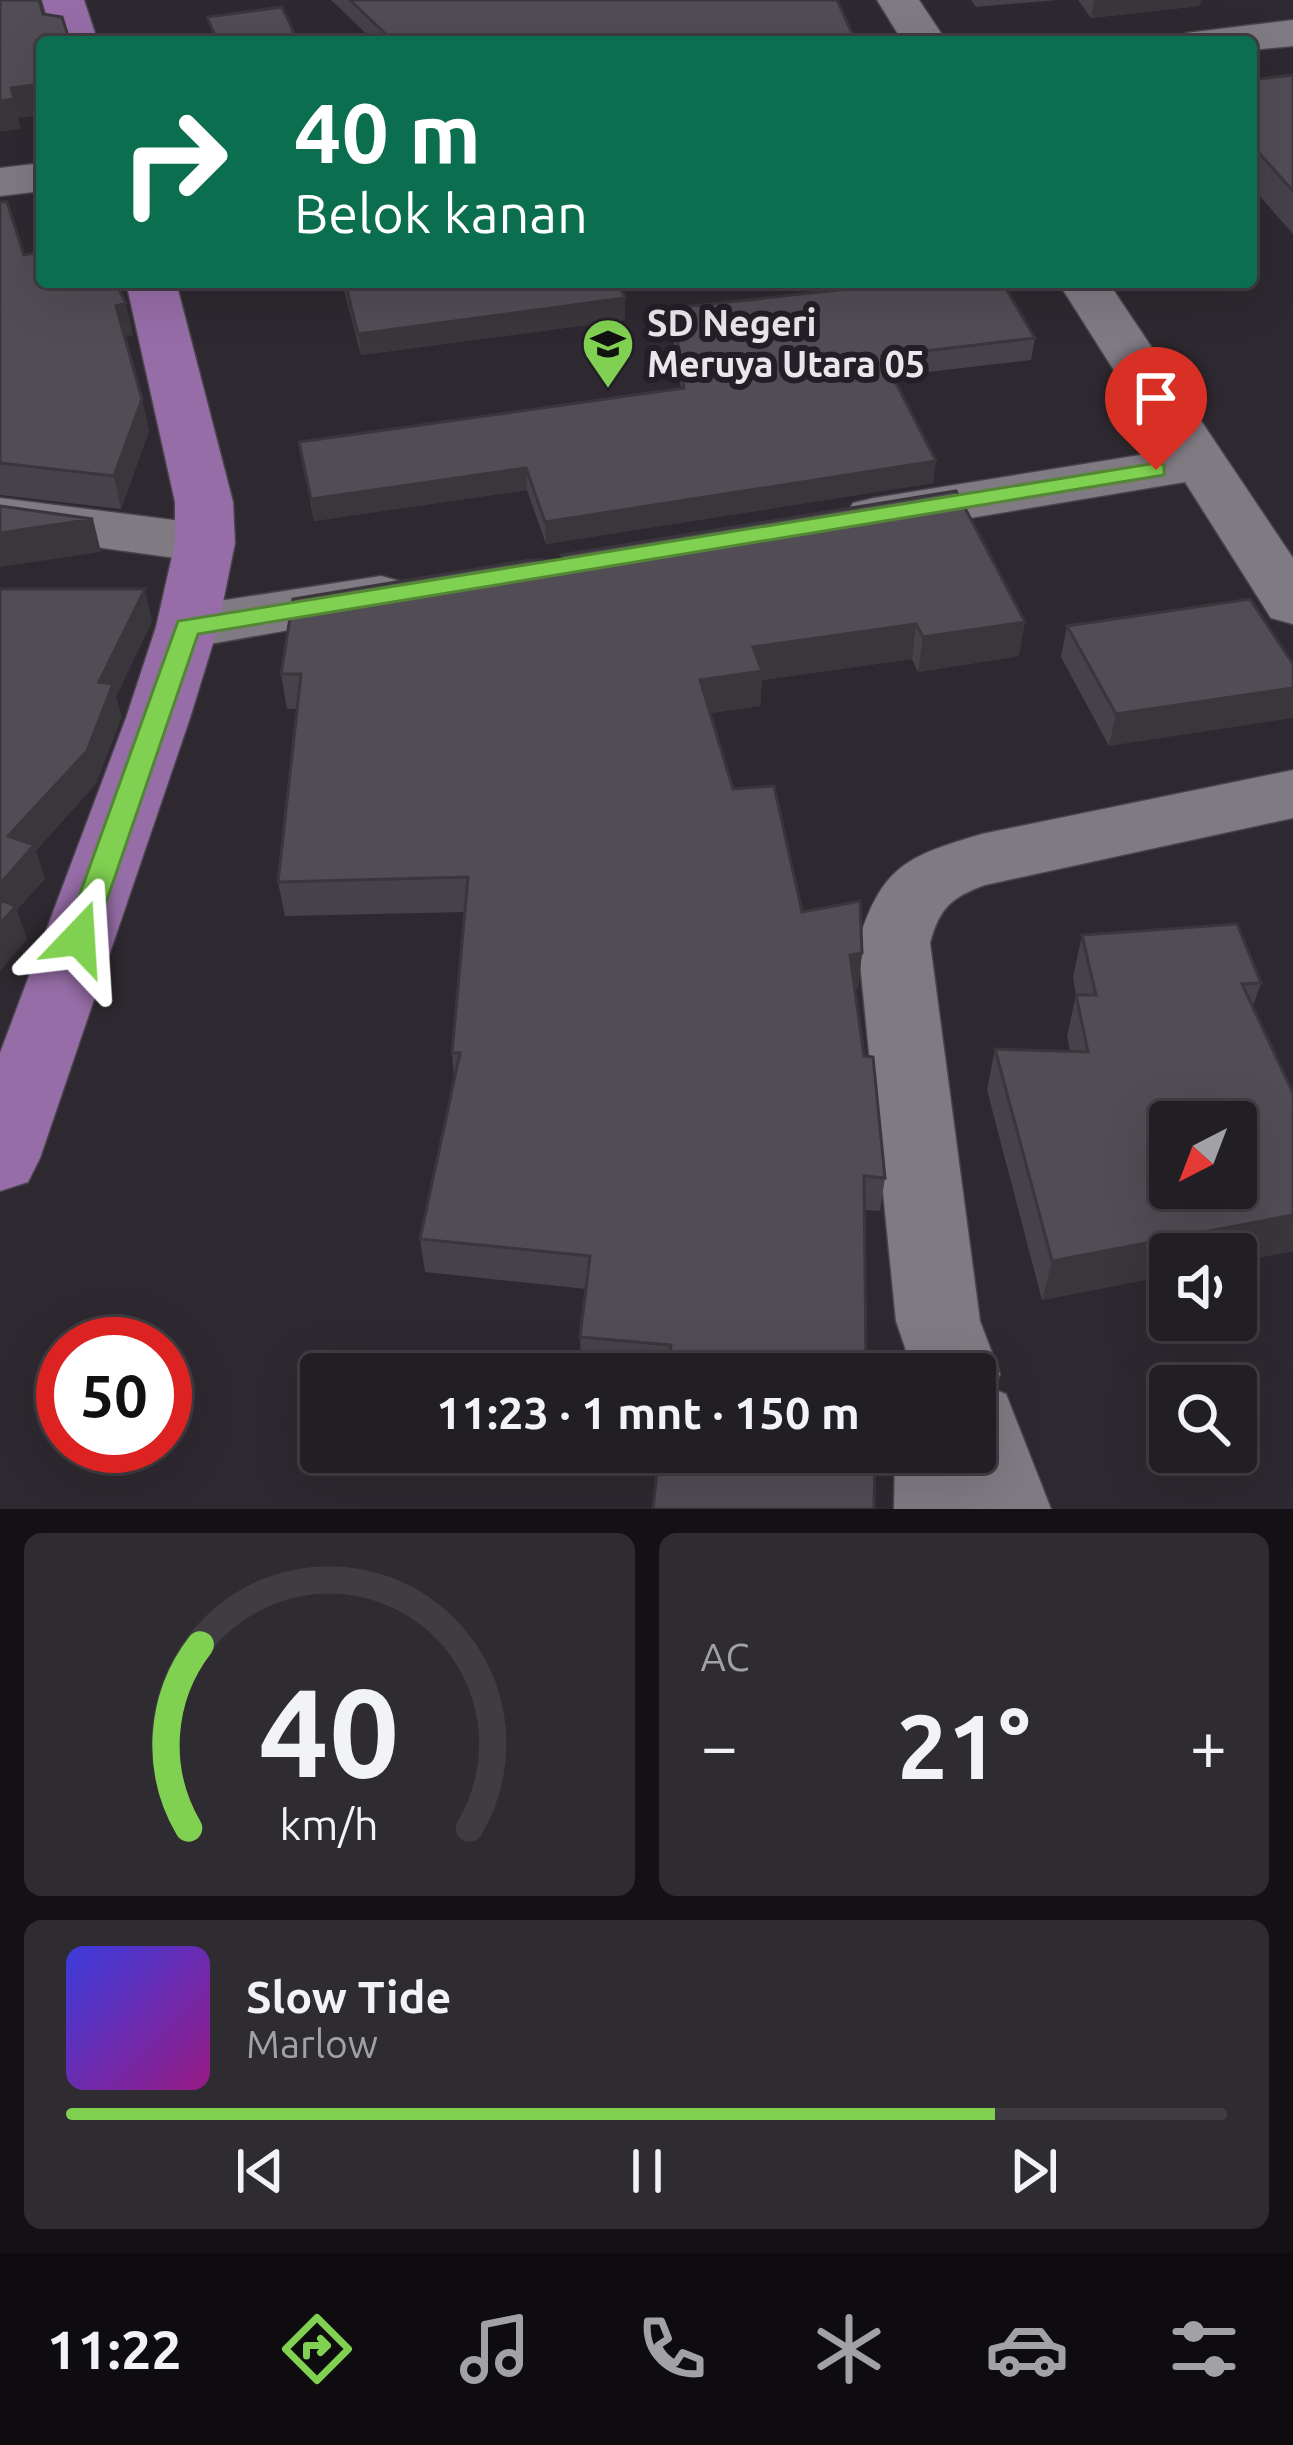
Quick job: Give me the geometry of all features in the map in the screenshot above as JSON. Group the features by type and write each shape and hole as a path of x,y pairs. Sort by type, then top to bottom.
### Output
{"main road":[{"path":"63,0 74,36"},
{"path":"0,1157 187,627 206,543 204,502 153,288"}],"street":[{"path":"898,0 921,36"},
{"path":"1257,37 1293,33"},
{"path":"1257,75 1293,72"},
{"path":"0,182 36,178"},
{"path":"0,199 36,195"},
{"path":"1087,288 1293,604"},
{"path":"824,524 1202,462"},
{"path":"0,516 206,543"},
{"path":"187,627 423,589"},
{"path":"945,1353 894,943 905,901 934,874 982,860 1293,794"},
{"path":"939,1473 939,1509"},
{"path":"993,1473 1006,1509"}],"building":[{"path":"0,0 39,0 43,14 62,17 68,36 36,36 36,85 11,88 14,99 0,101"},
{"path":"350,0 837,0 853,36 388,36"},
{"path":"282,7 295,36 215,36 207,17"},
{"path":"1293,75 1293,191 1257,151 1257,79"},
{"path":"0,202 7,202 24,255 36,252 36,288 118,288 126,303 116,306 142,399 114,476 0,463"},
{"path":"346,288 621,288 625,298 358,334"},
{"path":"1006,288 1035,338 882,356 936,461 545,522 526,468 311,499 299,442 684,388 673,308 848,289"},
{"path":"956,491 1025,622 923,637 916,624 753,647 762,671 700,680 733,789 774,786 802,912 860,901 862,953 850,955 864,1056 873,1057 885,1178 864,1176 866,1353 670,1353 671,1345 580,1337 590,1256 420,1239 460,1053 452,1053 468,877 278,882 301,674 281,674 293,599 530,560 562,560 561,555"},
{"path":"0,506 93,519 0,533"},
{"path":"0,589 145,589 99,682 113,684 87,751 8,836 34,845 0,884"},
{"path":"1250,599 1293,664 1293,688 1116,714 1067,626"},
{"path":"0,900 16,906 0,924"},
{"path":"1237,924 1261,983 1242,984 1293,1093 1293,1215 1199,1233 1149,1233 1149,1242 1052,1261 995,1049 1088,1052 1076,995 1096,995 1082,935"},
{"path":"657,1473 875,1473 874,1509 653,1509"}],"place":[{"name":"SD Negeri Meruya Utara 05","path":"608,390"}],"route":[{"path":"79,938 187,627 1156,470"}]}
